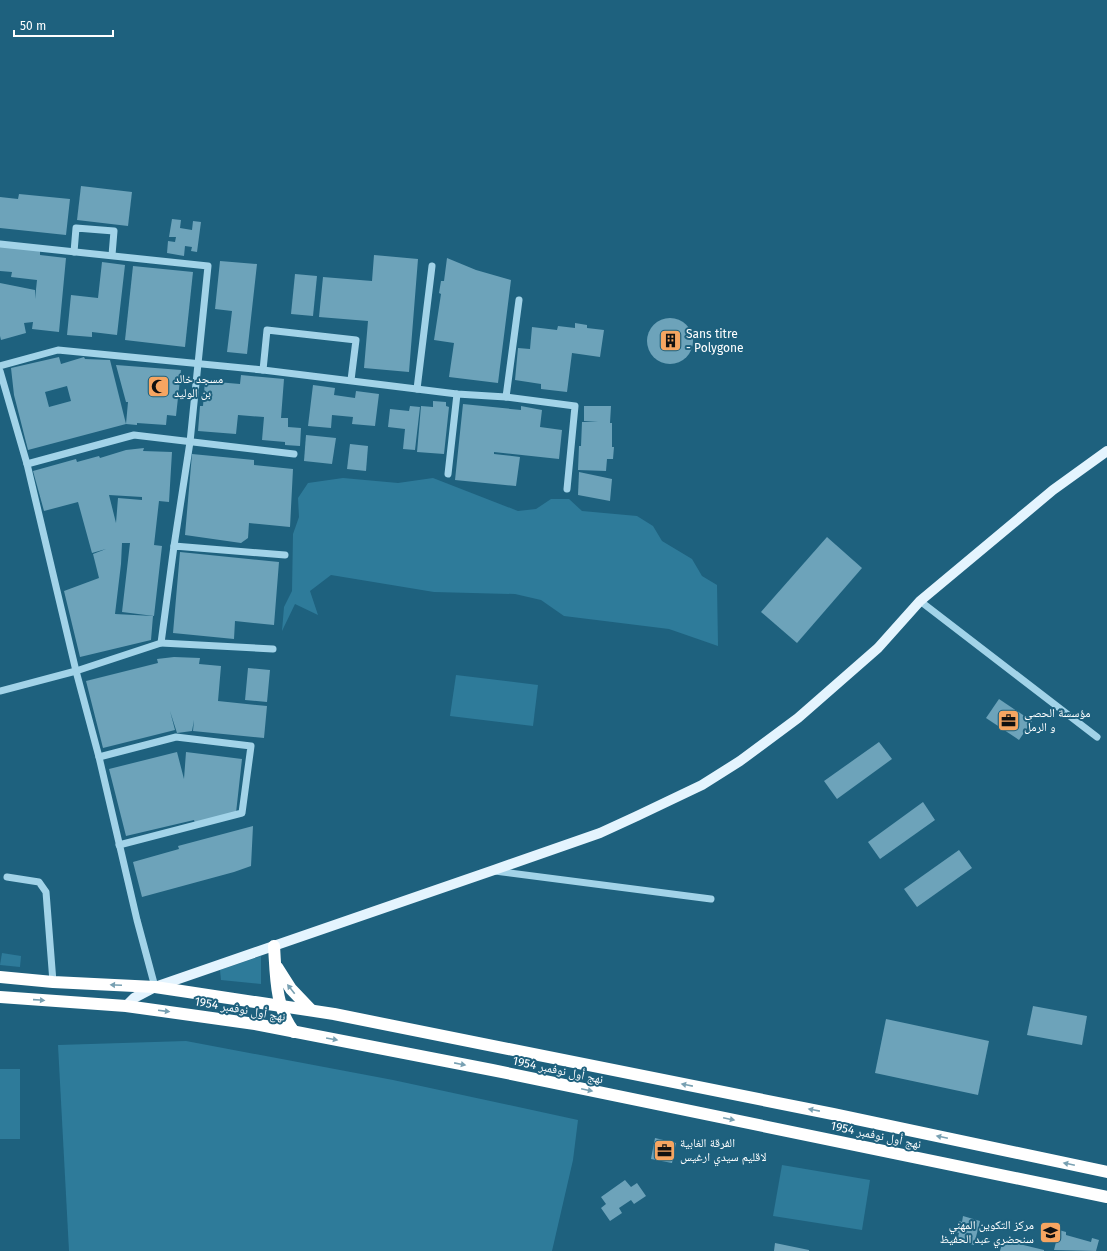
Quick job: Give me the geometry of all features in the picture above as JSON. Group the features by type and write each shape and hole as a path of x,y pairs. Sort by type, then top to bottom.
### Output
{"highway":[{"path":"274,946 276,985 280,1006 288,1024 294,1032"},
{"path":"275,964 291,989 311,1010"},
{"name":"نهج أول نوفمبر 1954","path":"0,977 53,982 155,987 311,1010 826,1112 1107,1172"},
{"name":"نهج أول نوفمبر 1954","path":"0,997 126,1006 255,1024 401,1052 1107,1197"}],"main road":[{"path":"126,1006 134,998 155,987 600,833 702,785 740,761 798,718 878,648 920,601 1053,490 1107,451"}],"street":[{"path":"74,252 76,228 84,228 114,231 112,255"},
{"path":"0,244 208,266 190,442 161,643"},
{"path":"417,389 432,266"},
{"path":"506,397 519,300"},
{"path":"262,370 267,330 356,340 351,380"},
{"path":"0,366 58,350 198,363 351,380 457,394 506,397 575,406 567,489"},
{"path":"0,371 26,464 137,920 155,987"},
{"path":"448,474 457,394"},
{"path":"26,464 134,435 294,454"},
{"path":"174,546 285,556"},
{"path":"920,601 1097,737"},
{"path":"0,691 76,672 161,643 273,649"},
{"path":"98,757 176,737 251,746 242,813 119,845"},
{"path":"494,870 711,899"},
{"path":"7,877 39,882 46,892 53,982"}],"shaded area":[{"path":"343,478 398,483 433,478 518,511 536,509 551,499 569,499 582,511 637,516 653,526 662,541 692,559 702,576 717,585 718,646 669,629 564,616 541,600 515,594 434,592 331,575 310,591 318,615 295,604 282,631 284,607 292,591 293,534 299,517 298,498 308,483"},
{"path":"456,675 538,685 533,726 450,716"},
{"path":"2,953 21,956 20,967 0,965"},
{"path":"261,956 261,984 221,980 220,970"},
{"path":"186,1041 393,1080 578,1120 573,1160 552,1251 69,1251 58,1045"},
{"path":"0,1069 20,1069 20,1139 0,1139"},
{"path":"782,1165 870,1180 862,1230 773,1216"}],"building":[{"path":"81,186 132,192 128,226 77,220"},
{"path":"19,194 70,199 66,235 0,228 0,197 18,199"},
{"path":"172,219 181,220 180,228 192,230 193,221 201,222 197,252 191,251 192,247 185,246 184,256 167,253 168,241 175,242 176,237 169,237"},
{"path":"0,245 40,249 40,255 66,258 59,332 32,329 33,322 24,323 26,333 1,340 0,283 35,290 35,299 37,280 11,277 12,272 0,271"},
{"path":"374,255 418,259 409,372 364,368 368,321 319,317 323,277 372,281"},
{"path":"447,258 476,270 511,280 498,383 449,377 454,343 434,340 441,294 439,293 441,281 444,281"},
{"path":"220,261 257,264 247,354 227,352 232,311 215,309"},
{"path":"102,262 125,265 117,335 92,332 92,337 67,335 71,295 98,298"},
{"path":"133,266 193,272 185,347 125,340"},
{"path":"295,274 317,276 313,316 291,314"},
{"name":"Sans titre - Polygone","path":"670,318 683,322 689,328 693,341 689,354 683,360 670,364 657,360 651,354 647,341 651,328 657,322"},
{"path":"575,323 587,325 587,328 604,330 600,357 572,353 567,392 541,389 541,384 515,380 518,348 530,349 532,327 557,330 558,326 575,328"},
{"path":"59,357 61,364 84,357 85,359 110,360 126,424 28,450 14,395 11,368","holes":["67,386 71,401 49,407 45,392"]},
{"name":"مسجد خالد بن الوليد","path":"116,365 181,370 176,416 167,415 166,425 137,423 137,425 126,424 128,402 126,402"},
{"path":"241,375 284,379 281,418 288,418 288,427 301,428 300,446 285,445 285,442 262,440 264,417 238,415 236,434 198,431 200,406 203,406 205,381 240,384"},
{"path":"313,385 335,388 334,395 355,398 356,391 379,394 375,426 352,424 353,417 332,415 331,428 308,426"},
{"path":"433,401 446,402 446,406 449,407 444,454 417,452 421,406 433,407"},
{"path":"463,404 521,410 521,406 542,410 540,427 562,430 559,459 494,452 494,454 520,457 516,486 455,480"},
{"path":"410,406 420,407 415,450 403,449 405,429 388,427 390,409 409,411"},
{"path":"584,406 611,406 610,423 612,423 612,447 614,447 613,459 607,459 606,471 578,470 582,422 598,422 584,421"},
{"path":"306,435 336,438 332,464 304,461"},
{"path":"350,444 368,446 366,471 347,469"},
{"path":"144,448 143,451 172,452 169,502 159,501 154,545 162,546 154,616 122,612 130,543 122,543 115,614 153,616 151,640 80,657 64,591 99,578 93,554 106,549 92,553 78,502 44,511 33,471 76,459 77,462 99,456 100,458 126,450","holes":["109,495 142,497 142,500 118,498 116,523"]},
{"path":"192,454 254,460 254,465 293,469 290,527 249,523 248,538 241,543 185,535"},
{"path":"579,472 612,479 610,501 578,495"},
{"path":"827,537 862,568 797,643 761,612"},
{"path":"180,552 279,562 274,625 235,621 234,639 173,633"},
{"path":"174,657 200,658 199,664 221,666 218,701 267,706 264,738 193,731 194,720 192,731 177,733 170,711 175,730 103,748 86,681 158,663 157,659"},
{"path":"248,668 270,670 267,702 245,700"},
{"name":"مؤسسة الحصى و الرمل","path":"999,699 1032,721 1019,740 986,718"},
{"path":"879,742 892,759 837,799 824,781"},
{"path":"177,752 184,779 186,752 242,759 236,813 195,823 194,820 126,836 109,769"},
{"path":"923,802 935,820 880,859 868,842"},
{"path":"253,826 251,866 142,897 133,862 179,849 178,846"},
{"path":"959,850 972,868 917,907 904,889"},
{"path":"1033,1006 1087,1016 1082,1045 1027,1035"},
{"path":"886,1019 989,1041 978,1095 875,1073"},
{"path":"655,1138 676,1143 672,1163 651,1159"},
{"path":"625,1180 631,1187 637,1183 646,1196 634,1204 631,1200 619,1208 622,1213 610,1221 601,1208 606,1204 601,1197"},
{"path":"963,1216 980,1221 974,1245 957,1241 959,1233 956,1232 959,1221 962,1222"},
{"path":"1059,1230 1066,1232 1066,1235 1091,1242 1092,1238 1099,1240 1096,1251 1054,1250"},
{"path":"1003,1240 1044,1250 1044,1251 1000,1251"},
{"path":"775,1243 809,1250 809,1251 774,1251"}],"place":[{"name":"Sans titre - Polygone","path":"670,341"},
{"name":"مسجد خالد بن الوليد","path":"158,386"},
{"name":"مؤسسة الحصى و الرمل","path":"1009,720"},
{"name":"الفرقة الغابية لاقليم سيدي ارغيس","path":"665,1150"},
{"name":"مركز التكوين المهني سنحضري عبد الحفيظ","path":"1050,1232"}]}
